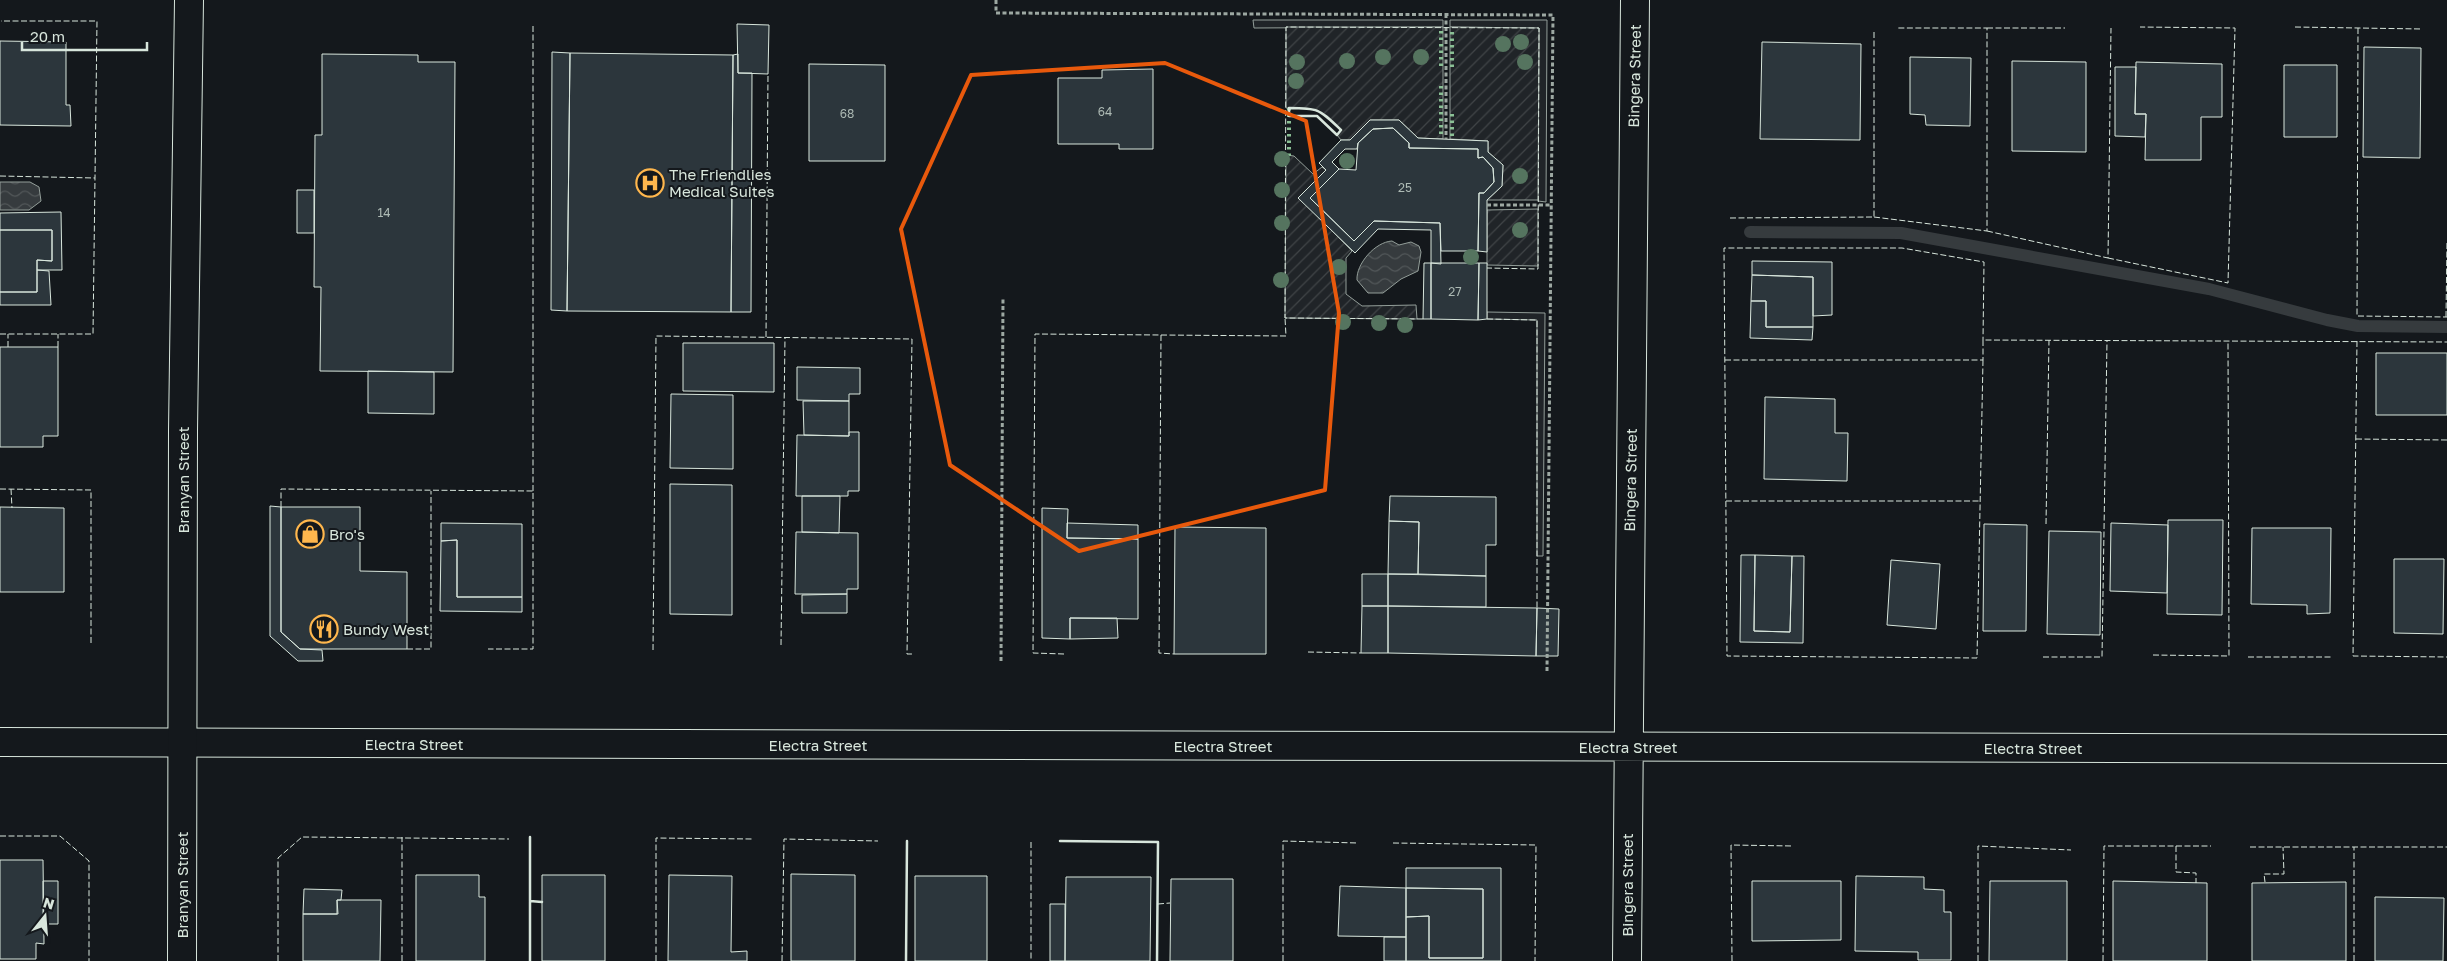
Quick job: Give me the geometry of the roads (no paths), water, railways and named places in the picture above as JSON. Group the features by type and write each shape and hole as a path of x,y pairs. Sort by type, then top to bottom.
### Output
{"street":[{"name":"Branyan Street","path":"182,961 183,431 189,0"},
{"name":"Bingera Street","path":"1627,961 1627,747 1635,0"},
{"name":"Electra Street","path":"0,742 2447,749"}],"water":[{"path":"0,182 30,182 39,187 41,201 29,210 0,210"},
{"path":"1392,241 1399,245 1411,242 1419,246 1421,252 1418,271 1401,279 1383,293 1368,293 1357,280 1360,267 1368,255 1379,245"}],"waterway":[{"path":"1750,232 1901,233 2209,289 2327,320 2358,326 2447,327"}],"place":[{"name":"The Friendlies Medical Suites","path":"650,183"},
{"name":"Bro's","path":"310,534"},
{"name":"Bundy West","path":"324,629"}]}
